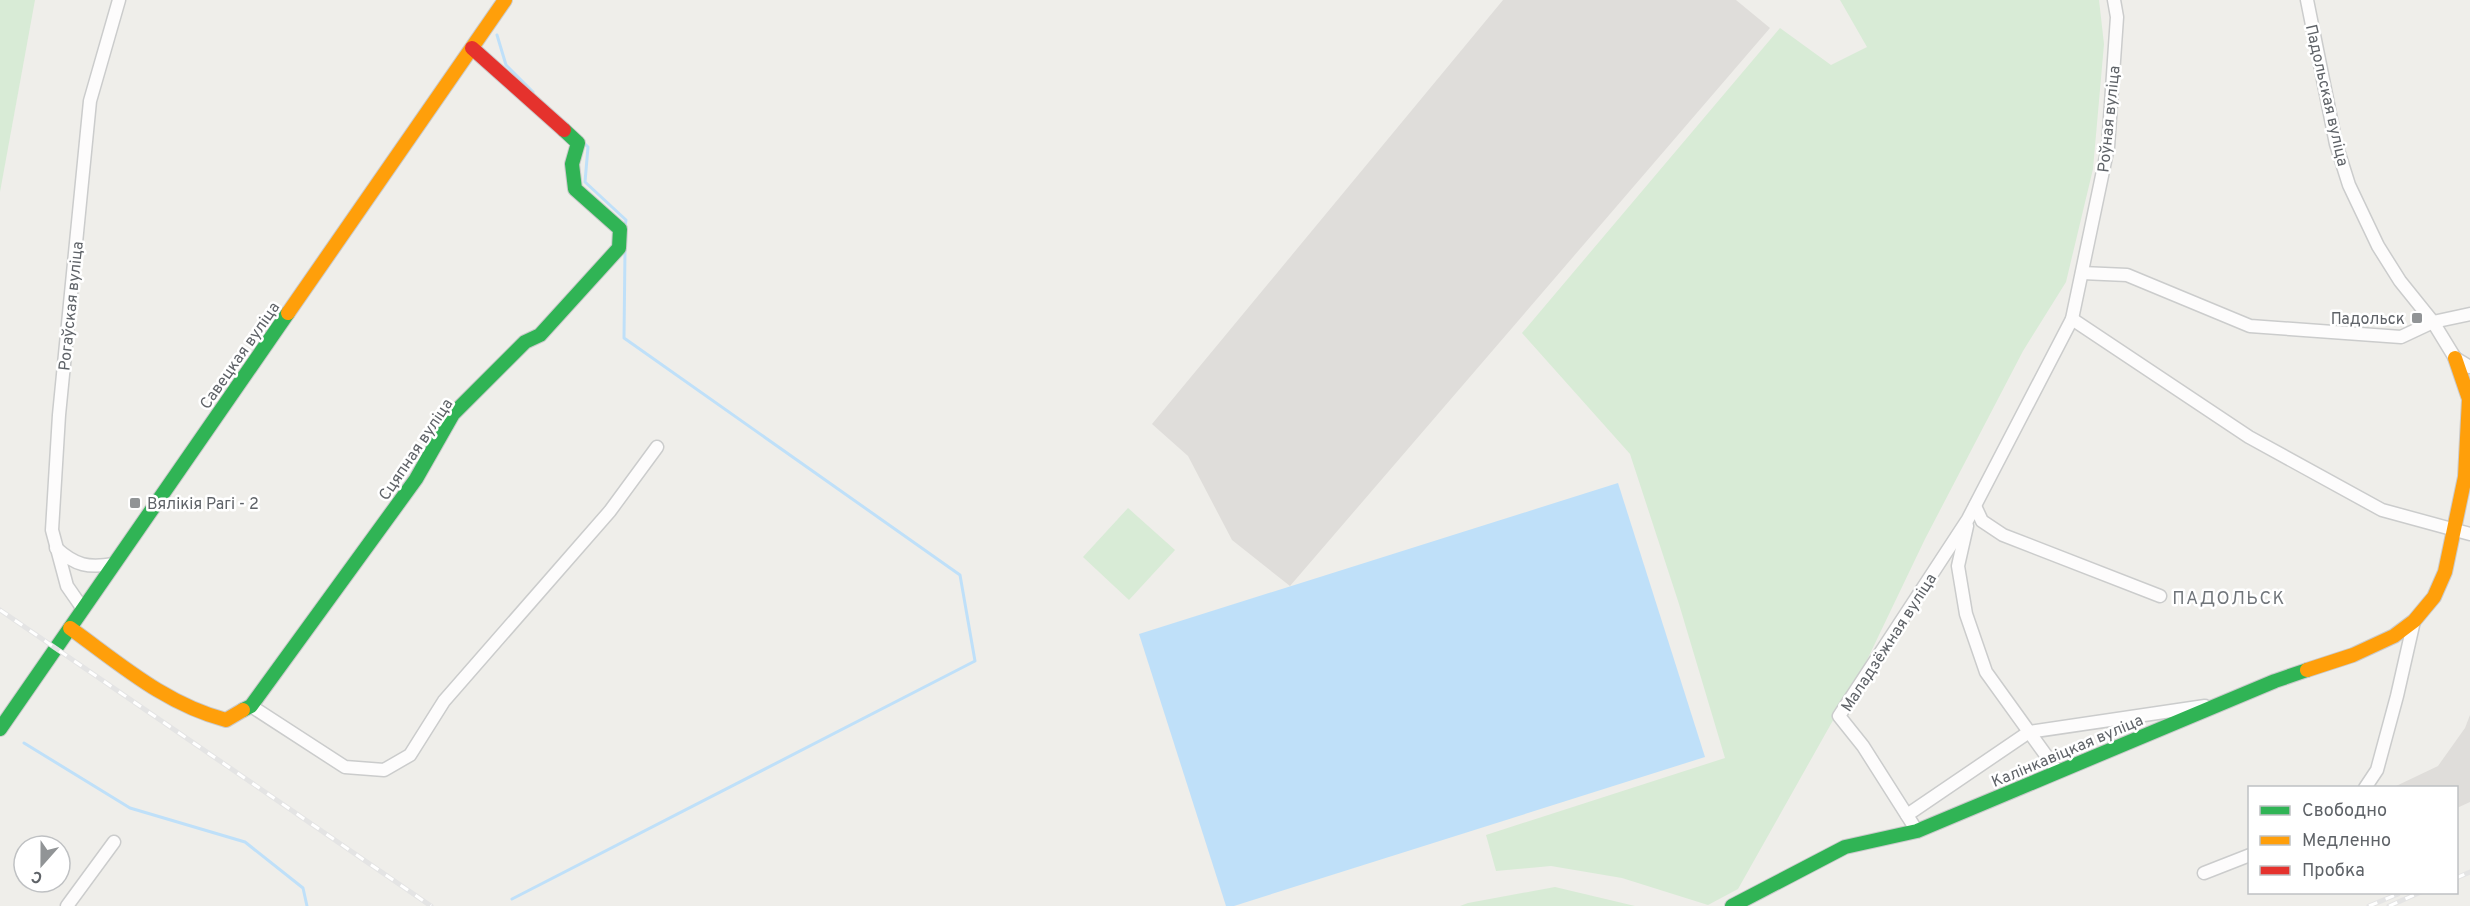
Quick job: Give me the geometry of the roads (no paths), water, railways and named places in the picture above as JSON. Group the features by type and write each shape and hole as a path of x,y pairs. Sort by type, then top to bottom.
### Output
{"street":[{"name":"Рогаўская вуліца","path":"82,609 67,586 52,530 59,415 90,101 119,0"},
{"name":"Савецкая вуліца","path":"0,729 505,0"},
{"name":"Роўная вуліца","path":"2082,273 2108,147 2117,17 2114,0"},
{"name":"Падольская вуліца","path":"2307,0 2336,144 2349,185 2378,246 2400,281 2433,322 2455,358 2470,367"},
{"name":"Сцяпная вуліца","path":"70,628 165,696 203,716 226,720 251,706 416,479 453,414 525,342 540,335 619,248 620,229 575,189 572,164 578,143 472,48"},
{"path":"2082,273 2127,275 2250,326 2400,337 2433,322 2470,314"},
{"name":"Маладзёжная вуліца","path":"1907,815 1863,746 1839,716 1968,519 2072,319 2082,273"},
{"path":"2072,319 2249,437 2382,510 2470,534"},
{"name":"Калінкавіцкая вуліца","path":"1732,906 1845,847 1917,831 2275,681 2352,655 2394,636 2414,621 2434,597 2445,572 2465,477 2469,399 2455,358"},
{"path":"251,706 345,767 384,770 410,755 444,701 610,511 657,447"},
{"path":"1975,506 1982,521 2003,535 2160,596"},
{"path":"1968,519 1958,566 1966,614 1986,672 2058,772"},
{"path":"56,548 69,560 91,567 114,564"},
{"name":"Калінкавіцкая вуліца","path":"2367,786 2377,770 2414,621"},
{"path":"1917,831 1907,815 2029,732 2222,703"},
{"path":"67,906 114,842"},
{"path":"2204,873 2248,856"}],"water":[{"path":"1618,483 1705,757 1234,906 1226,906 1139,634"}],"waterway":[{"path":"497,35 506,65 533,92"},
{"path":"584,143 588,147 585,182 626,220 625,226"},
{"path":"512,899 975,661 960,575 624,338 625,250"},
{"path":"24,743 130,808 245,842 303,888 307,906"}],"railway":[{"path":"0,610 431,906"},
{"path":"2458,877 2470,872"},
{"path":"2369,906 2398,894"},
{"path":"2389,906 2416,894"}],"place":[{"name":"Падольск","path":"2417,318"},
{"name":"Вялікія Рагі - 2","path":"135,503"}],"district":[{"name":"ПАДОЛЬСК","path":"2229,598"}]}
